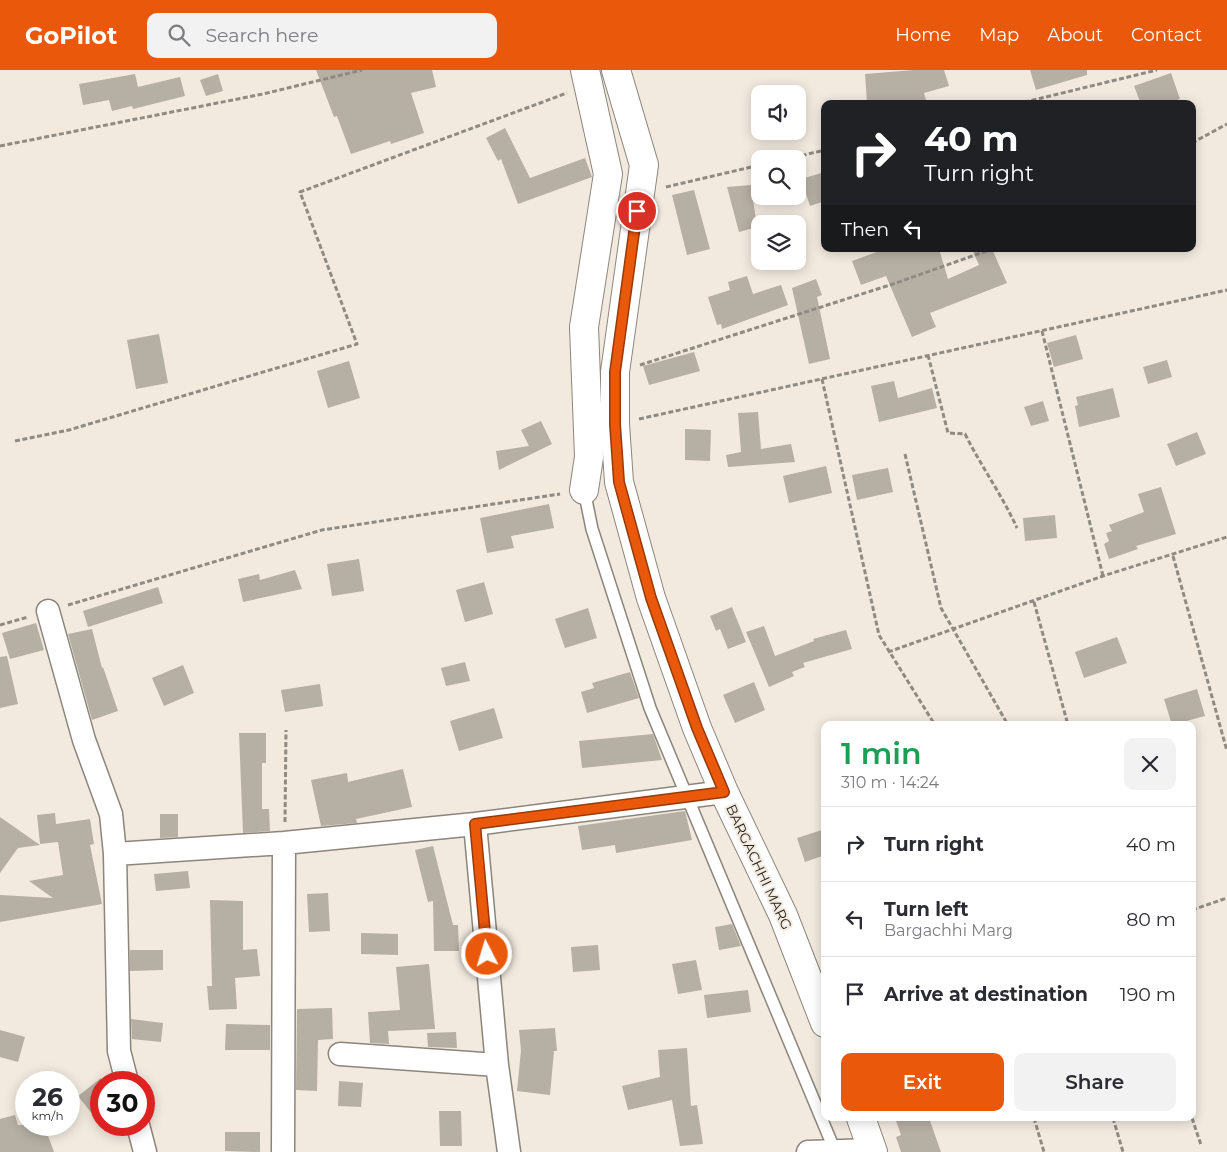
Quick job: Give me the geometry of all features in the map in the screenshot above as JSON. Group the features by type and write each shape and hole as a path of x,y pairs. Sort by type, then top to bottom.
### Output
{"street":[{"name":"BARGACHHI MARG","path":"616,70 644,165 615,372 615,424 619,482 651,598 697,728 724,792 783,915 821,1013"},
{"path":"584,490 589,457 584,327 608,174 587,78"},
{"path":"48,611 84,740 112,814 115,854 119,1051 124,1071"},
{"path":"115,854 284,843 475,824 724,792"},
{"path":"475,824 497,1064 509,1152"},
{"path":"283,1152 284,843"},
{"path":"340,1054 497,1064"},
{"path":"808,1152 873,1151 862,1121"},
{"path":"141,1136 145,1152"}],"lane":[{"path":"584,490 592,529 650,708 821,1118"},
{"path":"822,1121 835,1151"}],"path":[{"path":"0,146 263,94 362,70"},
{"path":"1033,100 1157,70"},
{"path":"15,441 69,430 357,344 300,192 587,78"},
{"path":"1196,141 1227,124"},
{"path":"806,154 821,151"},
{"path":"640,193 751,167"},
{"path":"615,372 893,284 984,252"},
{"path":"615,424 1227,290"},
{"path":"1042,331 1103,576"},
{"path":"928,355 948,433 965,434 978,460 1006,503 1017,528"},
{"path":"822,379 879,635 932,721"},
{"path":"905,454 941,608 1006,721"},
{"path":"0,626 322,530 584,490"},
{"path":"888,652 1034,602 1103,576 1227,538"},
{"path":"1173,556 1227,751"},
{"path":"1034,602 1067,721"},
{"path":"284,843 286,730"},
{"path":"1196,909 1227,898"},
{"path":"1035,1121 1044,1152"},
{"path":"1114,1121 1123,1152"},
{"path":"1193,1121 1201,1145"}],"building":[{"path":"316,70 432,70 436,87 411,93 424,133 391,144 390,141 351,154 337,116 334,117"},
{"path":"914,70 944,70 949,86 924,93 926,100 867,100 865,74"},
{"path":"1030,70 1087,70 1087,75 1036,90"},
{"path":"1171,73 1180,99 1139,100 1134,86"},
{"path":"135,74 138,87 180,77 185,96 133,109 132,106 112,111 109,100 83,105 79,84"},
{"path":"218,74 223,91 206,96 200,80"},
{"path":"505,128 530,178 585,158 592,177 518,204 501,159 498,161 486,138"},
{"path":"821,173 821,202 810,206 806,194 806,178"},
{"path":"751,185 751,205 754,205 755,215 751,215 751,229 739,232 727,187"},
{"path":"694,190 710,249 687,255 672,195"},
{"path":"877,252 940,252 948,279 979,265 973,252 993,252 1007,283 930,313 936,327 912,337 886,276 861,285 852,261"},
{"path":"747,276 753,294 781,285 788,305 722,329 721,324 717,325 708,297 730,290 728,282"},
{"path":"816,279 822,295 817,297 830,359 809,364 792,288"},
{"path":"159,334 168,383 136,389 127,340"},
{"path":"1076,335 1083,359 1054,367 1047,343"},
{"path":"694,352 700,371 649,385 643,366"},
{"path":"1167,360 1172,377 1148,384 1143,367"},
{"path":"349,361 360,398 328,408 317,371"},
{"path":"894,381 898,398 932,388 937,408 879,422 871,386"},
{"path":"1113,388 1120,417 1079,427 1075,406 1078,405 1076,397"},
{"path":"1043,401 1049,421 1031,426 1024,407"},
{"path":"758,412 761,449 791,444 795,462 728,467 726,455 741,452 738,413"},
{"path":"541,421 552,444 499,470 496,451 529,446 521,430"},
{"path":"685,429 711,430 710,461 685,460"},
{"path":"1197,432 1206,454 1176,466 1167,444"},
{"path":"826,466 832,493 789,503 783,476"},
{"path":"888,468 893,492 857,500 852,475"},
{"path":"1161,487 1176,534 1136,546 1138,549 1109,559 1104,544 1109,541 1106,533 1112,531 1109,525 1144,512 1138,494"},
{"path":"549,504 554,528 511,536 514,548 487,553 480,518"},
{"path":"1055,515 1057,538 1025,541 1023,518"},
{"path":"359,559 364,591 332,596 327,564"},
{"path":"295,570 302,589 243,602 238,579 259,574 260,580"},
{"path":"484,582 493,614 465,622 456,590"},
{"path":"158,587 163,603 88,627 83,611"},
{"path":"732,607 746,642 728,649 720,629 716,631 710,616"},
{"path":"588,608 597,638 565,648 555,619"},
{"path":"36,623 44,650 10,659 2,633"},
{"path":"764,626 775,656 814,641 813,639 846,630 852,649 803,663 805,667 792,672 794,676 769,687 746,632"},
{"path":"92,629 102,668 118,711 92,720 68,634"},
{"path":"1117,637 1127,663 1084,678 1075,652"},
{"path":"7,656 18,704 0,708 0,657"},
{"path":"465,662 470,681 446,686 441,668"},
{"path":"183,665 194,693 164,706 152,678"},
{"path":"630,672 639,698 587,713 581,692 594,688 592,683"},
{"path":"754,682 765,710 735,723 723,695"},
{"path":"320,684 323,706 285,712 281,690"},
{"path":"1197,689 1205,716 1187,721 1171,721 1164,699"},
{"path":"494,708 503,738 459,751 450,721"},
{"path":"239,733 266,733 266,763 262,763 262,809 269,809 270,831 243,833"},
{"path":"653,734 662,760 582,768 579,741"},
{"path":"403,769 412,807 356,819 357,823 321,826 311,780 347,773 348,782"},
{"path":"685,811 692,840 616,853 615,845 582,850 578,826"},
{"path":"55,813 56,824 90,819 94,844 90,845 102,904 0,922 0,895 53,898 29,881 63,875 58,842 40,844 37,815"},
{"path":"160,814 178,814 178,837 160,838"},
{"path":"0,817 40,845 18,848 0,873"},
{"path":"821,830 821,856 805,862 797,838"},
{"path":"433,846 453,925 458,925 459,951 434,951 433,901 428,902 415,850"},
{"path":"188,871 190,888 156,891 154,874"},
{"path":"328,893 330,931 309,932 307,894"},
{"path":"210,900 243,901 243,950 257,949 260,976 235,978 237,1009 209,1010 207,986 212,986"},
{"path":"732,924 741,946 719,950 715,927"},
{"path":"361,933 398,934 398,955 361,954"},
{"path":"598,945 600,970 573,972 571,947"},
{"path":"130,950 163,950 163,970 130,971"},
{"path":"696,960 702,990 678,994 672,964"},
{"path":"429,964 435,1029 388,1031 389,1044 370,1043 368,1012 400,1010 396,967"},
{"path":"748,990 751,1012 707,1018 704,995"},
{"path":"332,1008 333,1039 318,1040 317,1091 296,1090 297,1009"},
{"path":"131,1019 163,1023 161,1042 132,1039"},
{"path":"226,1024 270,1025 270,1050 225,1050"},
{"path":"555,1028 557,1051 554,1051 550,1095 517,1091 521,1050 519,1030"},
{"path":"0,1030 25,1037 18,1062 0,1057"},
{"path":"456,1032 457,1048 428,1047 427,1033"},
{"path":"687,1048 691,1106 697,1105 703,1144 680,1146 672,1100 628,1110 622,1086 660,1077 658,1050"},
{"path":"339,1081 363,1083 361,1107 338,1106"},
{"path":"90,1087 90,1111 80,1099 80,1094"},
{"path":"439,1111 461,1111 462,1146 440,1146"},
{"path":"15,1115 15,1136 48,1136 54,1152 0,1152 0,1119"},
{"path":"896,1121 930,1121 941,1152 901,1152 896,1137 901,1135"},
{"path":"225,1132 260,1132 260,1152 225,1151"}],"route":[{"path":"487,954 475,824 724,792 697,728 651,598 619,482 615,424 615,372 637,211"}]}
